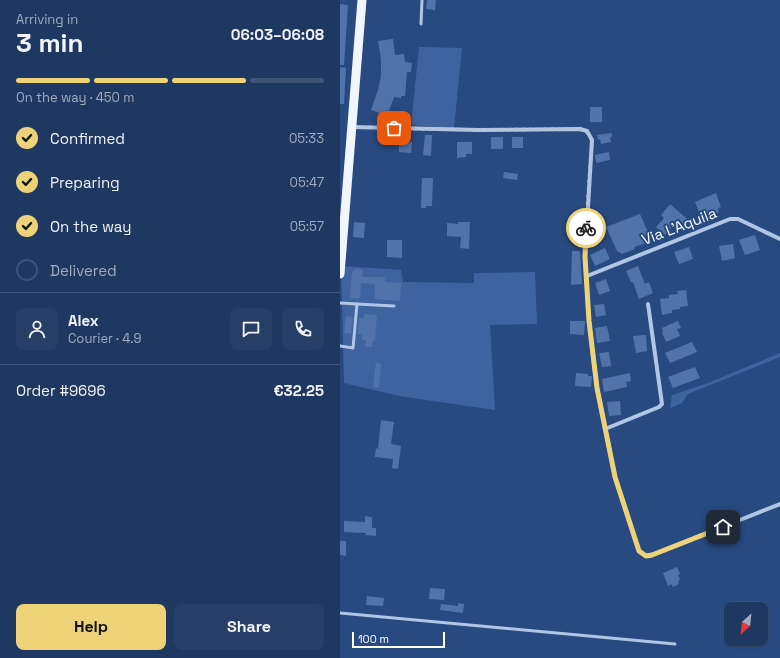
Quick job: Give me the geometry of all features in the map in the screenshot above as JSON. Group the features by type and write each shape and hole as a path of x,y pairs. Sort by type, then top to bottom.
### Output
{"main road":[{"path":"340,274 362,0"}],"street":[{"path":"352,127 478,130 580,129 587,132 592,140 585,257 589,321 597,388 615,477 639,551 646,556 652,555 780,504"},
{"name":"Via L'Aquila","path":"587,276 730,219 738,219 780,239"},
{"path":"605,429 659,407 662,404 648,304"}],"lane":[{"path":"421,24 422,0"},
{"path":"340,303 394,306"},
{"path":"340,346 353,348 357,304"},
{"path":"340,614 675,644"}],"shaded area":[{"path":"419,47 462,48 454,128 411,125"},
{"path":"341,266 401,270 403,282 474,283 474,273 535,272 537,324 490,325 495,410 399,396 344,383"},
{"path":"780,353 780,357 688,394 682,403 670,408 672,395 708,383"}],"building":[{"path":"427,0 436,0 435,10 426,9"},
{"path":"340,4 348,5 344,65 340,65"},
{"path":"393,39 395,55 404,54 405,62 412,63 411,72 407,72 405,96 401,96 401,98 394,97 387,116 371,110 381,76 381,59 378,41"},
{"path":"340,67 346,68 344,104 340,104"},
{"path":"590,107 602,107 602,122 590,122"},
{"path":"612,133 612,137 610,137 611,142 601,144 600,139 598,140 597,135"},
{"path":"425,135 432,135 431,156 423,155"},
{"path":"491,137 503,137 503,149 491,149"},
{"path":"512,137 523,137 523,148 512,148"},
{"path":"399,142 412,142 411,153 399,152"},
{"path":"457,142 472,142 472,154 466,154 466,157 457,158"},
{"path":"609,152 610,160 596,163 595,155"},
{"path":"504,172 518,174 517,180 503,178"},
{"path":"422,178 433,178 432,206 426,206 426,208 421,208"},
{"path":"716,193 721,207 718,208 719,212 714,214 714,211 701,217 695,202"},
{"path":"670,204 687,219 679,228 675,224 665,235 656,227 664,218 661,215"},
{"path":"640,214 652,241 634,247 635,249 622,254 617,251 606,227"},
{"path":"354,222 365,223 364,238 353,237"},
{"path":"458,222 470,222 469,249 460,248 461,237 447,236 447,223 458,224"},
{"path":"755,235 760,250 745,255 739,240"},
{"path":"387,240 402,240 402,258 387,257"},
{"path":"733,244 735,258 722,261 719,246"},
{"path":"689,247 693,259 679,264 674,252"},
{"path":"605,248 610,259 595,266 590,255"},
{"path":"572,251 580,251 582,284 571,285"},
{"path":"638,266 645,284 649,282 653,293 639,299 633,282 631,282 626,271"},
{"path":"355,269 363,270 362,277 386,277 385,282 401,283 400,301 375,299 375,284 361,283 360,298 350,298 352,271"},
{"path":"606,279 610,291 599,295 595,283"},
{"path":"686,290 688,306 680,307 680,309 672,310 672,313 662,315 660,299 669,298 669,295 678,294 677,291"},
{"path":"604,304 606,315 596,317 594,305"},
{"path":"364,314 377,315 375,341 373,341 372,347 365,347 366,340 362,340 362,335 357,334 359,318 364,318"},
{"path":"346,316 353,317 351,334 344,333"},
{"path":"570,321 585,321 584,335 570,334"},
{"path":"678,321 681,328 677,329 680,336 666,342 662,333 662,328"},
{"path":"607,326 610,341 597,343 595,328"},
{"path":"646,335 647,351 636,353 633,336"},
{"path":"692,342 697,352 670,363 665,353"},
{"path":"609,352 611,366 602,367 599,353"},
{"path":"376,363 381,364 379,388 373,387"},
{"path":"695,367 700,378 673,388 668,377"},
{"path":"576,373 588,374 588,376 592,376 591,387 575,386"},
{"path":"630,373 631,381 626,382 627,387 604,392 602,379"},
{"path":"620,401 621,415 609,416 607,402"},
{"path":"381,420 394,422 391,444 401,446 398,469 392,468 393,459 375,457 376,448 378,449"},
{"path":"365,516 372,517 372,528 376,528 376,536 365,535 366,533 344,532 344,521 365,522"},
{"path":"340,541 346,541 346,556 340,555"},
{"path":"677,567 680,574 678,575 680,580 678,581 679,584 673,587 671,584 668,586 663,573"},
{"path":"430,588 445,589 444,600 429,599"},
{"path":"367,596 384,598 383,606 366,605"},
{"path":"458,603 464,604 463,613 440,610 441,604 458,606"}],"way so far":[{"path":"394,128 478,130 580,129 587,132 592,140 586,228"}],"route":[{"path":"586,228 585,257 589,321 597,388 615,477 639,551 646,556 652,555 723,527"}]}
